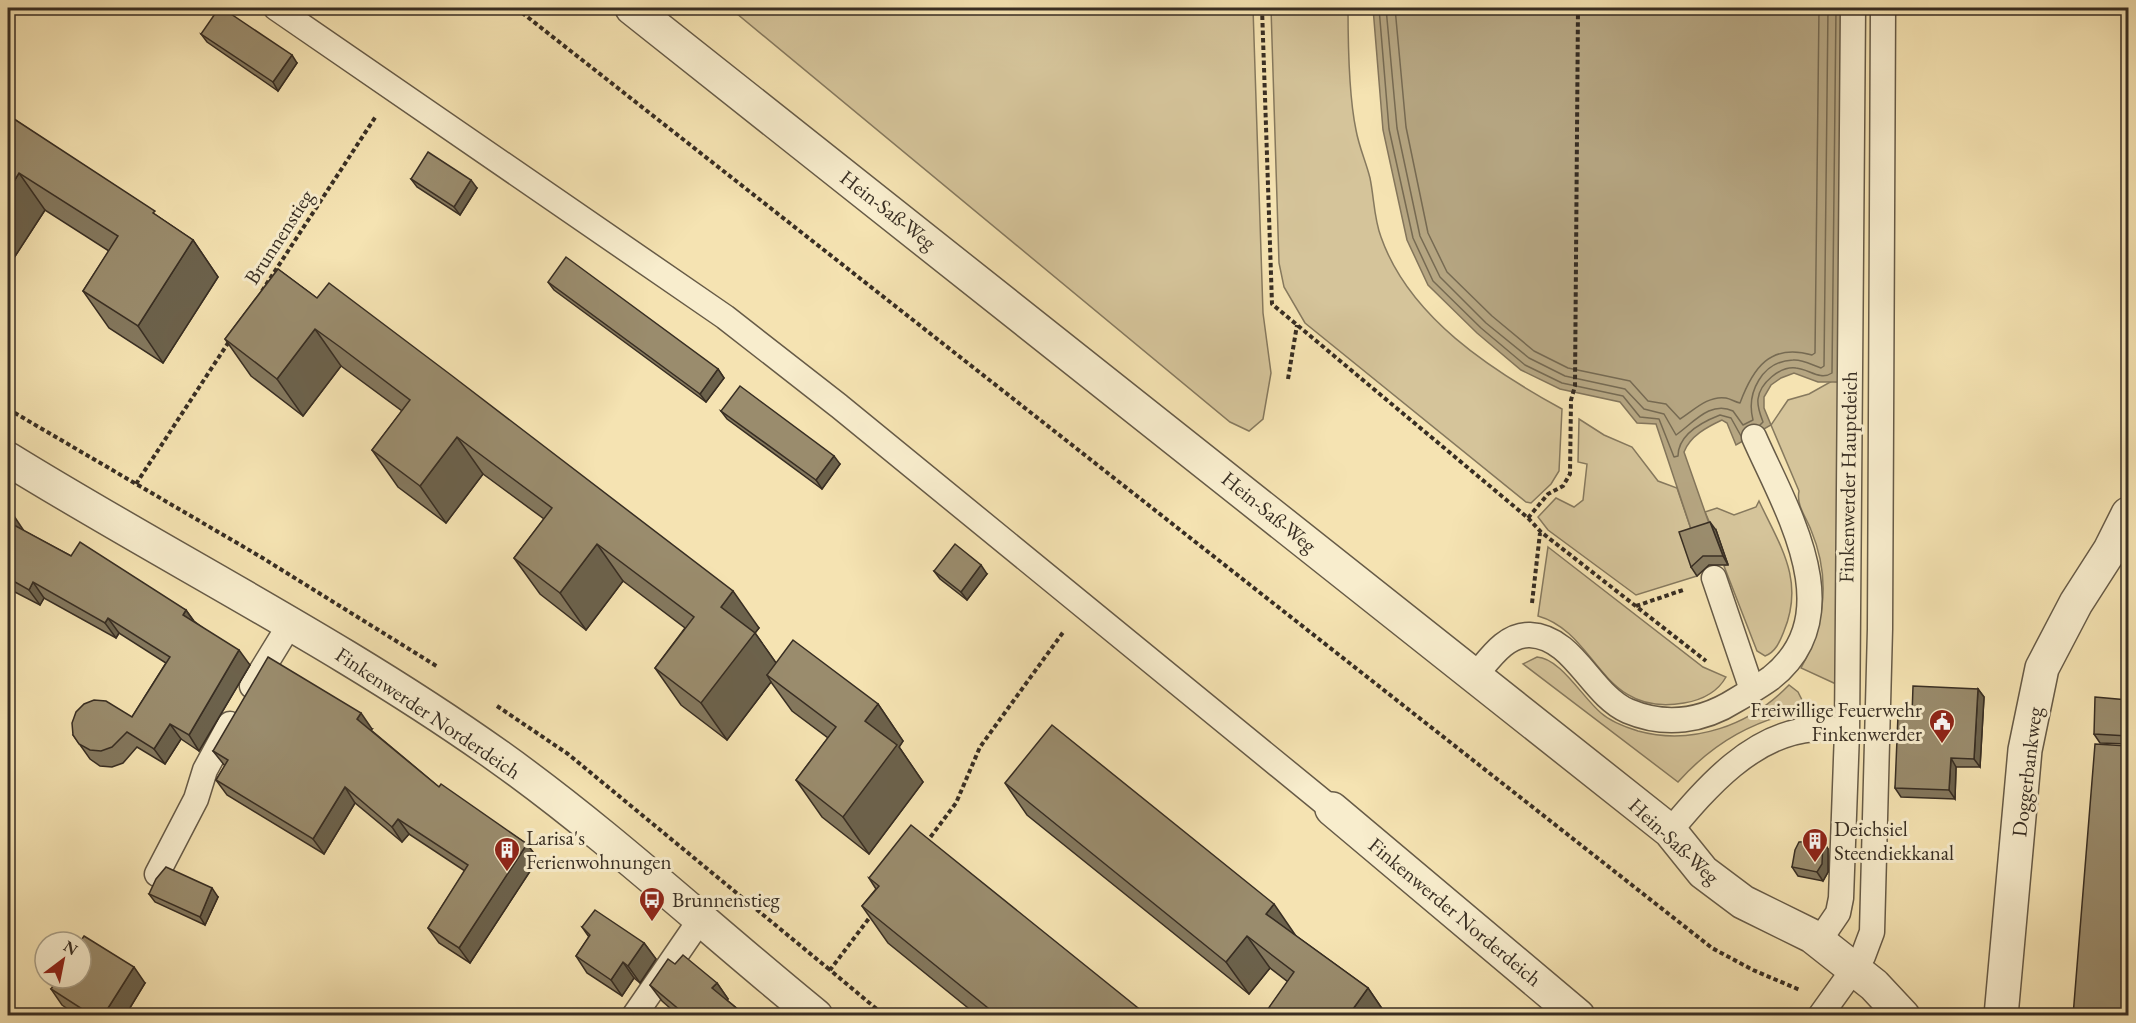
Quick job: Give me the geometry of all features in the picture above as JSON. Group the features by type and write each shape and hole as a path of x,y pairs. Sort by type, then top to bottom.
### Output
{"street":[{"name":"Hein-Saß-Weg","path":"632,8 1670,831 1703,872 1743,902 1819,941 1853,968 1903,1016"},
{"name":"Finkenwerder Norderdeich","path":"8,459 111,522 290,624 397,689 500,757 816,1016"},
{"name":"Doggerbankweg","path":"2001,1016 2025,750 2042,668 2076,603 2110,550 2128,514"},
{"name":"Finkenwerder Norderdeich","path":"1332,809 1578,1016"}],"lane":[{"path":"276,8 725,317 839,405 1332,809"},
{"name":"Finkenwerder Hauptdeich","path":"1819,941 1838,913 1841,898 1847,732 1853,8"},
{"path":"1820,1016 1869,944 1872,933 1880,629 1883,8"},
{"path":"1474,677 1506,642 1527,635 1542,637 1560,647 1608,699 1641,716 1670,721 1698,718 1729,705 1772,677 1791,656 1806,625 1810,592 1806,558 1754,437"},
{"path":"1714,578 1752,690"},
{"path":"157,874 196,799 209,762 290,624"},
{"path":"1670,831 1701,794 1728,767 1772,740 1814,729 1847,732"},
{"path":"634,1016 700,920"}],"path":[{"path":"516,8 1712,948 1753,970 1806,993"},
{"path":"1262,8 1272,304 1528,518 1541,532 1708,663 1752,690"},
{"path":"1528,518 1548,494 1563,486 1570,474 1571,400 1575,386 1578,8"},
{"name":"Brunnenstieg","path":"259,296 394,88"},
{"path":"1288,380 1297,325"},
{"path":"111,522 233,335"},
{"path":"1527,635 1541,532"},
{"path":"1636,606 1714,578"},
{"path":"924,846 956,803 980,747 1082,606"},
{"path":"880,903 830,970 885,1016"}],"shaded area":[{"path":"730,8 1253,8 1263,313 1271,373 1263,419 1249,431 1230,422"},
{"path":"1271,8 1348,8 1350,86 1356,130 1370,178 1379,230 1394,266 1411,292 1455,338 1508,377 1562,409 1559,471 1551,484 1531,503 1526,502 1305,323 1284,287 1279,263"},
{"path":"1832,381 1838,382 1836,684 1801,668 1816,634 1820,617 1823,600 1821,565 1811,530 1800,506 1799,491 1771,425 1788,400 1809,394"},
{"path":"1579,419 1604,435 1632,447 1658,481 1677,488 1694,538 1685,542 1697,576 1636,595 1548,530 1538,517 1556,498 1574,507 1583,500 1587,464 1578,462"},
{"path":"1759,501 1782,548 1791,579 1792,596 1790,613 1781,639 1775,649 1765,656 1757,651 1724,566 1728,564 1705,512 1717,508 1734,515 1756,507"},
{"path":"1548,547 1703,667 1726,677 1722,683 1708,695 1684,703 1656,704 1634,698 1617,687 1574,639 1558,625 1538,616"},
{"path":"1537,657 1546,659 1563,671 1605,716 1618,724 1638,731 1679,736 1720,729 1757,711 1789,685 1798,692 1807,710 1770,719 1736,734 1706,755 1678,782 1523,664"}],"water":[{"path":"1373,8 1841,8 1838,382 1818,382 1794,373 1781,378 1771,385 1764,397 1764,408 1771,425 1736,445 1727,423 1722,420 1705,429 1690,441 1684,452 1712,532 1694,538 1656,424 1637,423 1620,402 1560,389 1521,370 1477,333 1428,285 1407,240 1383,130"}],"building":[{"path":"219,8 292,55 273,82 201,34"},
{"path":"8,115 155,211 153,213 193,240 138,326 83,291 118,236 19,173 8,191"},
{"path":"428,152 471,180 454,207 411,179"},
{"path":"566,257 718,369 700,394 548,282"},
{"path":"278,269 317,298 329,283 733,591 721,607 755,633 701,703 655,668 694,617 597,544 560,593 514,558 552,508 457,437 420,486 372,450 410,400 315,329 277,379 225,339"},
{"path":"740,386 834,456 816,480 721,411"},
{"path":"8,512 14,516 10,523 71,556 80,542 186,610 183,615 239,650 189,735 170,724 154,749 127,732 112,747 101,751 90,750 79,744 73,735 72,723 76,712 84,704 94,700 106,701 132,717 170,657 108,618 105,623 33,582 29,590 8,578"},
{"path":"1710,522 1723,556 1703,556 1691,567 1679,532"},
{"path":"955,544 981,565 961,592 934,571"},
{"path":"793,640 878,704 865,721 897,745 843,817 796,780 836,727 767,675"},
{"path":"268,657 361,713 357,719 439,787 441,784 527,844 459,948 428,928 468,865 398,819 392,827 345,787 313,839 216,780 228,760 213,751"},
{"name":"Freiwillige Feuerwehr Finkenwerder","path":"1913,686 1978,689 1974,759 1951,758 1949,790 1895,788 1898,715 1912,716"},
{"path":"2095,697 2128,700 2128,736 2094,734"},
{"path":"1052,725 1274,904 1266,914 1368,988 1348,1016 1263,1016 1294,972 1247,936 1226,962 1005,783"},
{"path":"2095,744 2128,746 2128,1016 2073,1016"},
{"path":"911,825 1148,1016 998,1016 862,906 879,886 869,878"},
{"path":"1823,841 1822,864 1817,872 1792,867 1799,842"},
{"path":"166,867 212,888 200,917 149,894 156,879"},
{"path":"595,910 644,943 628,966 623,962 611,980 576,956 590,935 582,927"},
{"path":"93,942 134,967 103,1016 93,1016 53,990 93,990"},
{"path":"683,955 717,983 712,988 746,1016 687,1016 650,985 668,959 675,964"}],"place":[{"name":"Freiwillige Feuerwehr Finkenwerder","path":"1942,745"},
{"name":"Deichsiel Steendiekkanal","path":"1815,864"},
{"name":"Larisa's Ferienwohnungen","path":"507,873"},
{"name":"Brunnenstieg","path":"652,923"}]}
